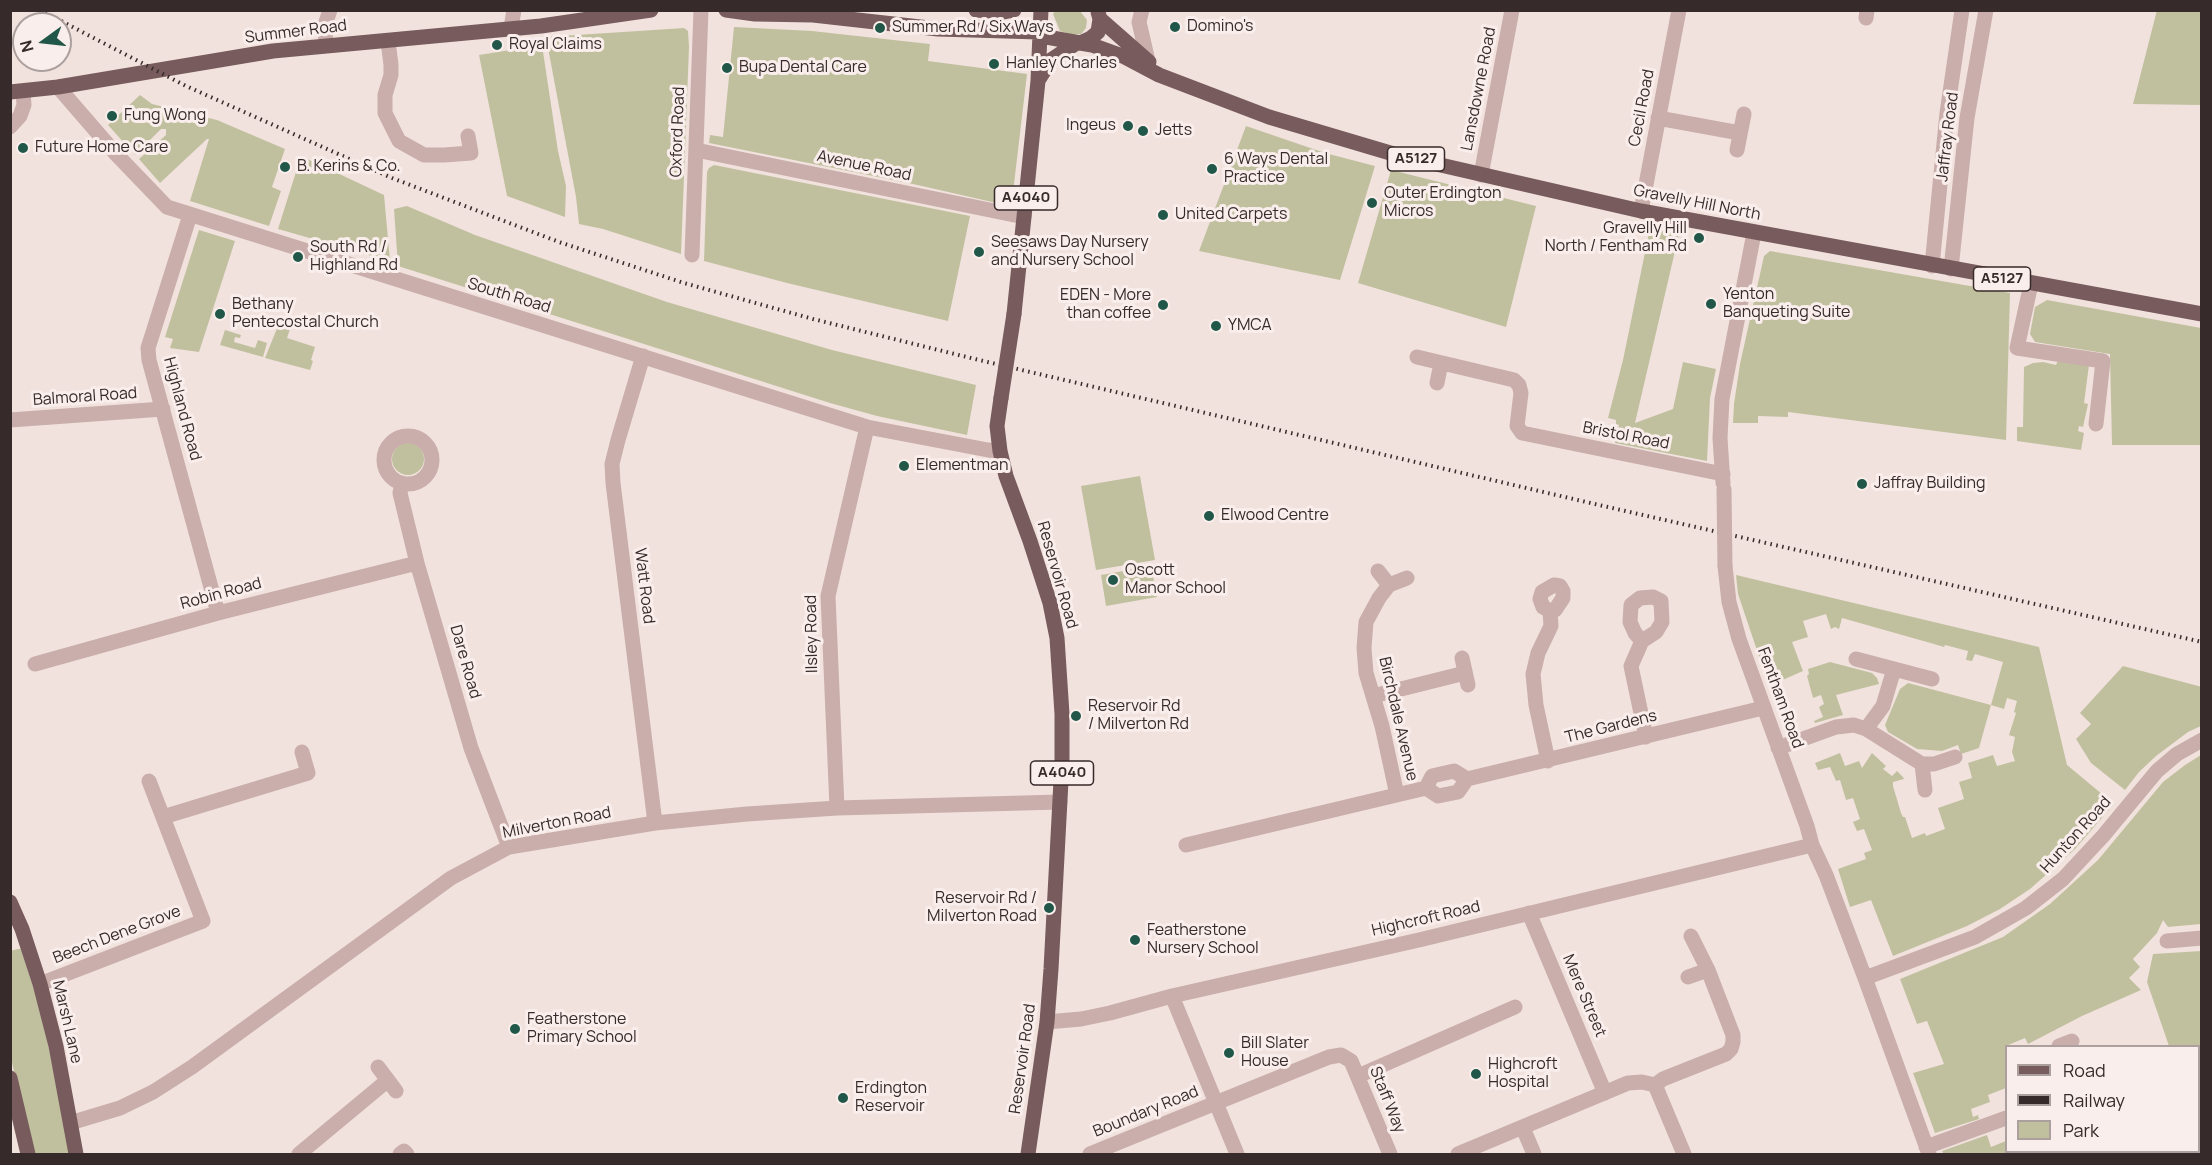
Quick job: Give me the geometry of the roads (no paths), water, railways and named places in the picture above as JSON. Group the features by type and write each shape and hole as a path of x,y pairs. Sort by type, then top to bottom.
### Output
{"main road":[{"name":"Summer Road","path":"17,92 273,51 511,28 651,10"},
{"path":"726,10 755,14 809,13 938,29 1040,34"},
{"path":"976,10 1004,12 1014,10"},
{"name":"Reservoir Road","path":"1028,1155 1047,1022 1060,802 1062,714 1058,638 1050,603 1030,541 1006,477 997,426 1014,314 1038,81 1041,10"},
{"path":"1038,81 1051,60 1098,32 1098,13"},
{"name":"Gravelly Hill North","path":"1098,13 1148,62 1195,89"},
{"name":"Gravelly Hill North","path":"1040,34 1092,45 1125,57 1159,75 1269,117 1364,146 1481,175 1641,211 1754,233 2202,314"},
{"name":"Marsh Lane","path":"10,902 22,929 40,984 56,1046 76,1155"},
{"path":"10,1078 28,1155"}],"street":[{"path":"326,45 325,25 330,10"},
{"path":"511,28 514,10"},
{"name":"Oxford Road","path":"692,255 701,10"},
{"path":"1142,10 1139,22 1148,62"},
{"name":"Lansdowne Road","path":"1481,175 1512,10"},
{"name":"Cecil Road","path":"1641,211 1679,10"},
{"name":"Jaffray Road","path":"1932,266 1947,113 1962,10"},
{"name":"Jaffray Road","path":"1952,269 1967,118 1986,10"},
{"path":"388,41 392,65 385,95 385,113 399,141 424,155 471,153 468,136"},
{"name":"South Road","path":"58,87 167,207 867,427 1000,451"},
{"name":"Summer Road","path":"10,127 20,116 24,105 17,92"},
{"path":"1737,150 1744,114"},
{"path":"1658,118 1740,133"},
{"name":"Avenue Road","path":"696,150 1024,217"},
{"name":"Highland Road","path":"190,215 148,348 149,360 218,613"},
{"name":"Fentham Road","path":"1754,233 1722,399 1720,438 1725,566 1729,602 1763,708 1812,845 1826,875 1865,978 1927,1150"},
{"path":"2031,284 2017,348 2103,362 2096,424"},
{"name":"Watt Road","path":"643,356 612,464 655,823"},
{"path":"1417,357 1442,363 1437,383"},
{"name":"Bristol Road","path":"1442,363 1514,380 1519,385 1521,393 1517,426 1522,433 1723,482"},
{"name":"Balmoral Road","path":"10,420 163,409"},
{"name":"Ilsley Road","path":"837,808 828,596 867,427"},
{"name":"Dare Road","path":"402,483 400,494 417,563 471,748 509,847"},
{"name":"Robin Road","path":"35,664 218,613 417,563"},
{"path":"1378,572 1389,585 1407,578"},
{"name":"Birchdale Avenue","path":"1389,585 1366,622 1364,648 1366,674 1382,726 1397,795"},
{"path":"1548,761 1536,705 1533,674 1538,653 1551,626 1550,611"},
{"path":"1642,641 1631,666 1646,737"},
{"path":"1856,659 1932,679"},
{"path":"1866,729 1883,706 1894,669"},
{"path":"1373,696 1465,672"},
{"name":"The Gardens","path":"1186,845 1426,788 1432,776 1454,771 1467,779 1763,708"},
{"path":"1778,748 1836,726 1854,725 1866,729 1922,764 1934,764 1955,758"},
{"name":"Hunton Road","path":"1865,978 1975,937 2026,908 2063,879 2103,836 2157,771 2176,754 2202,740"},
{"path":"163,817 308,773 302,752"},
{"path":"1922,764 1925,790"},
{"name":"Beech Dene Grove","path":"40,984 203,921 149,781"},
{"name":"Milverton Road","path":"70,1123 120,1108 153,1092 192,1067 451,878 509,847 655,823 747,814 837,808 1060,802"},
{"name":"Highcroft Road","path":"1047,1022 1082,1019 1812,845"},
{"name":"Mere Street","path":"1529,913 1605,1093"},
{"path":"1464,1153 1628,1083 1642,1082 1655,1085 1663,1079 1726,1054 1731,1049 1733,1035 1708,970 1691,936"},
{"path":"2167,941 2202,938"},
{"path":"1688,977 1708,970"},
{"path":"1172,996 1237,1155"},
{"path":"1358,1076 1515,1007"},
{"name":"Staff Way","path":"1216,1104 1329,1057 1341,1055 1351,1061 1389,1155"},
{"path":"299,1155 392,1085 378,1066"},
{"path":"1655,1085 1684,1155"},
{"name":"Boundary Road","path":"1090,1155 1216,1104"},
{"path":"1927,1150 2005,1119"},
{"path":"1523,1128 1534,1155"},
{"path":"400,1155 404,1151 407,1155"}],"railway":[{"path":"40,10 186,86 392,178 559,242 684,283 813,319 979,360 1599,505 2202,642"}],"place":[{"name":"Domino's","path":"1175,27"},
{"name":"Summer Rd / Six Ways","path":"880,28"},
{"name":"Royal Claims","path":"497,45"},
{"name":"Hanley Charles","path":"994,64"},
{"name":"Bupa Dental Care","path":"727,68"},
{"name":"Fung Wong","path":"112,116"},
{"name":"Ingeus","path":"1128,126"},
{"name":"Jetts","path":"1143,131"},
{"name":"Future Home Care","path":"23,148"},
{"name":"B. Kerins & Co.","path":"285,167"},
{"name":"6 Ways Dental Practice","path":"1212,169"},
{"name":"Outer Erdington Micros","path":"1372,203"},
{"name":"United Carpets","path":"1163,215"},
{"name":"Gravelly Hill North / Fentham Rd","path":"1699,238"},
{"name":"Seesaws Day Nursery and Nursery School","path":"979,252"},
{"name":"South Rd / Highland Rd","path":"298,257"},
{"name":"Yenton Banqueting Suite","path":"1711,304"},
{"name":"EDEN - More than coffee","path":"1163,305"},
{"name":"Bethany Pentecostal Church","path":"220,314"},
{"name":"YMCA","path":"1216,326"},
{"name":"Elementman","path":"904,466"},
{"name":"Jaffray Building","path":"1862,484"},
{"name":"Elwood Centre","path":"1209,516"},
{"name":"Oscott Manor School","path":"1113,580"},
{"name":"Reservoir Rd / Milverton Rd","path":"1076,716"},
{"name":"Reservoir Rd / Milverton Road","path":"1049,908"},
{"name":"Featherstone Nursery School","path":"1135,940"},
{"name":"Featherstone Primary School","path":"515,1029"},
{"name":"Bill Slater House","path":"1229,1053"},
{"name":"Highcroft Hospital","path":"1476,1074"},
{"name":"Erdington Reservoir","path":"843,1098"}]}
